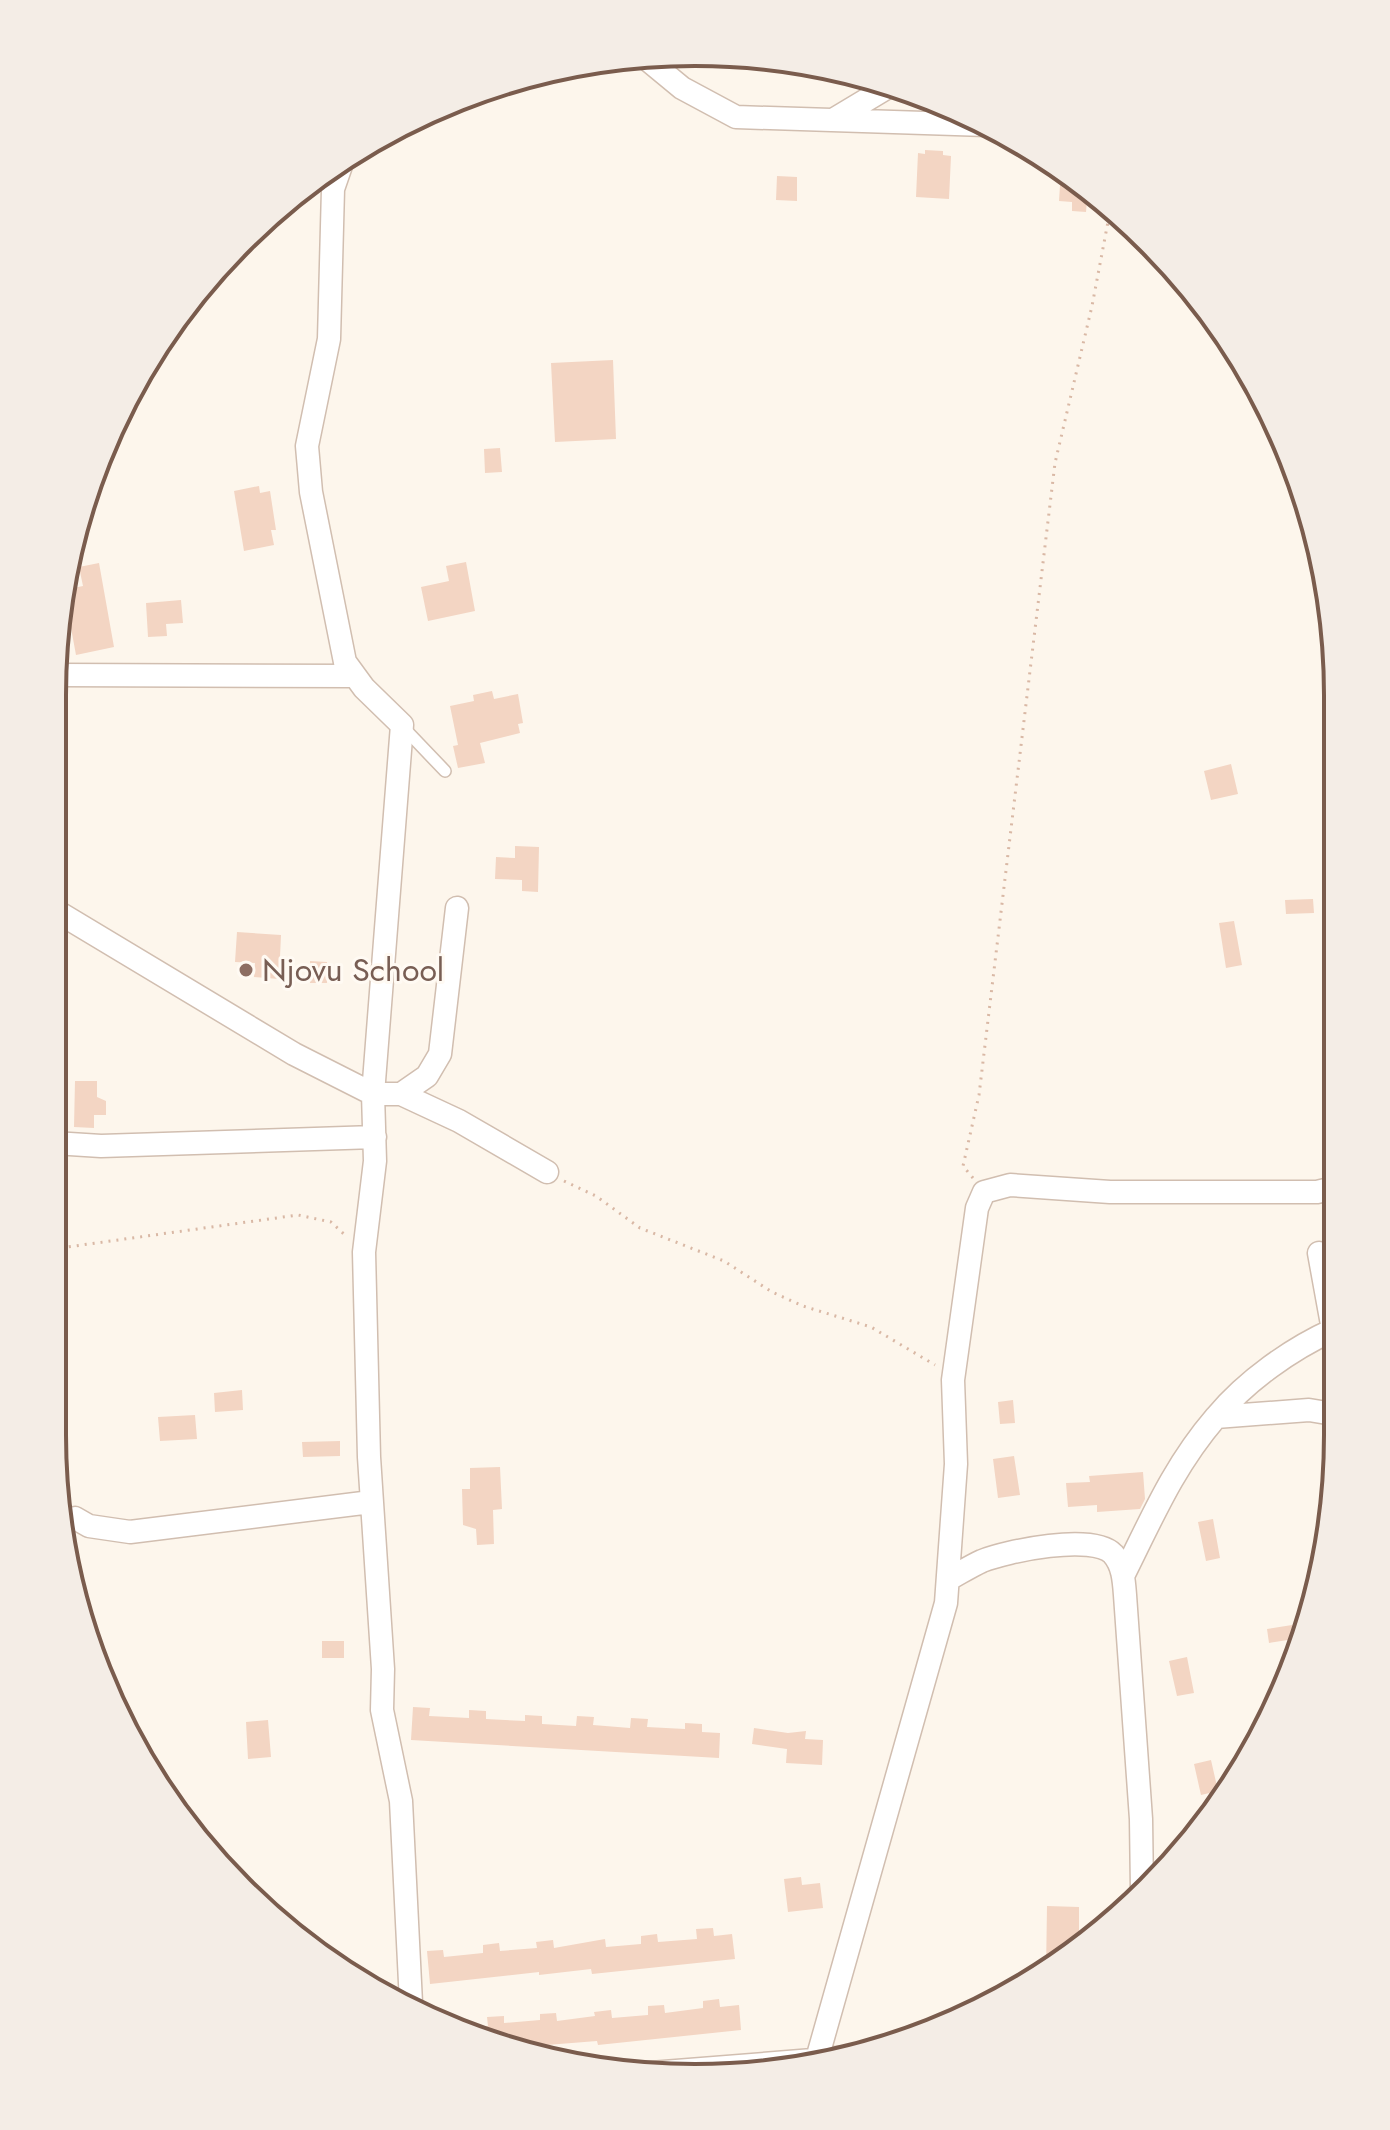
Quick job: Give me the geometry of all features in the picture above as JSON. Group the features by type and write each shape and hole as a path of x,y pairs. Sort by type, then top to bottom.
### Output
{"street":[{"path":"656,67 682,88 736,117 958,124"},
{"path":"831,121 878,93"},
{"path":"337,179 333,189 329,339 311,420 308,466 338,642 354,676 402,725 373,1094 375,1137 364,1252 371,1502 380,1610 382,1710 401,1801 411,1996"},
{"path":"66,675 354,676"},
{"path":"401,1094 427,1076 440,1054 457,908"},
{"path":"66,917 294,1054 373,1094 401,1094 459,1121 547,1172"},
{"path":"66,1144 116,1146 375,1137"},
{"path":"819,2052 939,1631 949,1579 949,1525 956,1464 953,1380 977,1208 984,1192 997,1186 1010,1185 1110,1192 1324,1190"},
{"path":"1319,1253 1324,1280"},
{"path":"1123,1576 1165,1487 1187,1450 1234,1395 1324,1336"},
{"path":"1216,1417 1309,1410 1324,1412"},
{"path":"71,1514 89,1526 130,1532 371,1502"},
{"path":"949,1579 981,1561 1011,1552 1079,1544 1099,1546 1112,1552 1123,1576 1141,1819 1142,1878"}],"lane":[{"path":"402,725 445,771"}],"path":[{"path":"984,1192 963,1166 979,1095 1055,463 1092,306 1108,221"},
{"path":"547,1172 596,1196 640,1228 724,1261 772,1292 871,1327 932,1362 953,1380"},
{"path":"66,1247 298,1215 331,1222 364,1252"}],"building":[{"path":"925,150 943,151 943,155 951,156 949,199 916,197 918,153 925,154"},
{"path":"777,176 797,177 797,201 776,200"},
{"path":"1060,183 1087,203 1086,212 1072,211 1072,202 1059,201"},
{"path":"613,360 616,439 555,442 551,363"},
{"path":"500,448 502,472 485,473 484,449"},
{"path":"259,486 260,493 270,491 276,530 271,530 274,545 244,551 234,491"},
{"path":"466,562 475,611 428,621 421,587 449,581 446,566"},
{"path":"99,563 114,647 76,655 70,623 75,588 83,586 79,567"},
{"path":"181,600 183,623 166,624 167,636 148,637 146,603"},
{"path":"492,691 494,699 518,694 523,723 518,724 520,733 480,743 485,763 458,768 453,746 458,745 450,706 474,701 473,695"},
{"path":"1231,764 1238,794 1211,800 1204,771"},
{"path":"515,846 539,847 538,892 522,891 522,880 495,879 496,857 515,858"},
{"path":"1313,899 1314,913 1286,914 1285,900"},
{"path":"1234,921 1242,965 1226,968 1219,923"},
{"path":"237,932 281,935 279,979 254,977 255,963 235,962"},
{"path":"310,961 327,962 327,983 310,983"},
{"path":"75,1081 97,1081 97,1097 106,1101 106,1115 94,1115 94,1128 74,1127"},
{"path":"242,1390 243,1410 215,1412 214,1393"},
{"path":"1013,1400 1015,1423 1000,1424 998,1402"},
{"path":"195,1415 197,1439 160,1441 158,1417"},
{"path":"340,1441 340,1456 303,1457 302,1442"},
{"path":"1014,1456 1020,1495 998,1498 993,1459"},
{"path":"500,1467 502,1509 493,1510 494,1544 477,1545 476,1529 463,1525 462,1489 470,1489 470,1468"},
{"path":"1143,1472 1145,1499 1140,1509 1097,1512 1097,1505 1068,1507 1066,1483 1090,1482 1089,1476"},
{"path":"1213,1519 1220,1558 1206,1561 1198,1522"},
{"path":"1292,1625 1293,1631 1290,1640 1269,1643 1267,1629"},
{"path":"322,1641 344,1641 344,1658 322,1658"},
{"path":"1187,1657 1194,1693 1177,1696 1169,1661"},
{"path":"413,1707 430,1708 429,1716 469,1718 469,1710 486,1711 486,1719 525,1721 525,1715 542,1716 542,1724 576,1726 577,1716 594,1717 593,1725 630,1728 631,1718 648,1719 647,1727 685,1729 685,1723 702,1724 702,1732 720,1733 719,1758 411,1740"},
{"path":"268,1720 271,1757 248,1759 246,1722"},
{"path":"754,1728 788,1733 806,1731 805,1739 823,1740 822,1765 786,1763 787,1749 752,1744"},
{"path":"1211,1760 1217,1786 1212,1792 1201,1795 1194,1764"},
{"path":"801,1877 802,1885 820,1883 823,1908 788,1912 784,1879"},
{"path":"1047,1906 1079,1907 1079,1933 1046,1956"},
{"path":"713,1928 714,1936 732,1934 735,1959 592,1974 591,1969 539,1975 539,1972 430,1984 427,1951 443,1950 444,1957 483,1953 483,1945 499,1943 500,1951 537,1948 536,1942 553,1940 554,1948 605,1939 606,1947 641,1944 641,1936 657,1934 658,1942 697,1939 696,1929"},
{"path":"719,1999 720,2007 739,2005 741,2030 598,2045 597,2041 542,2045 482,2027 488,2026 487,2017 504,2016 504,2023 540,2020 540,2014 556,2013 557,2021 595,2016 594,2012 611,2010 612,2018 648,2015 648,2006 664,2005 665,2013 703,2008 703,2001"}],"place":[{"name":"Njovu School","path":"246,970"}]}
